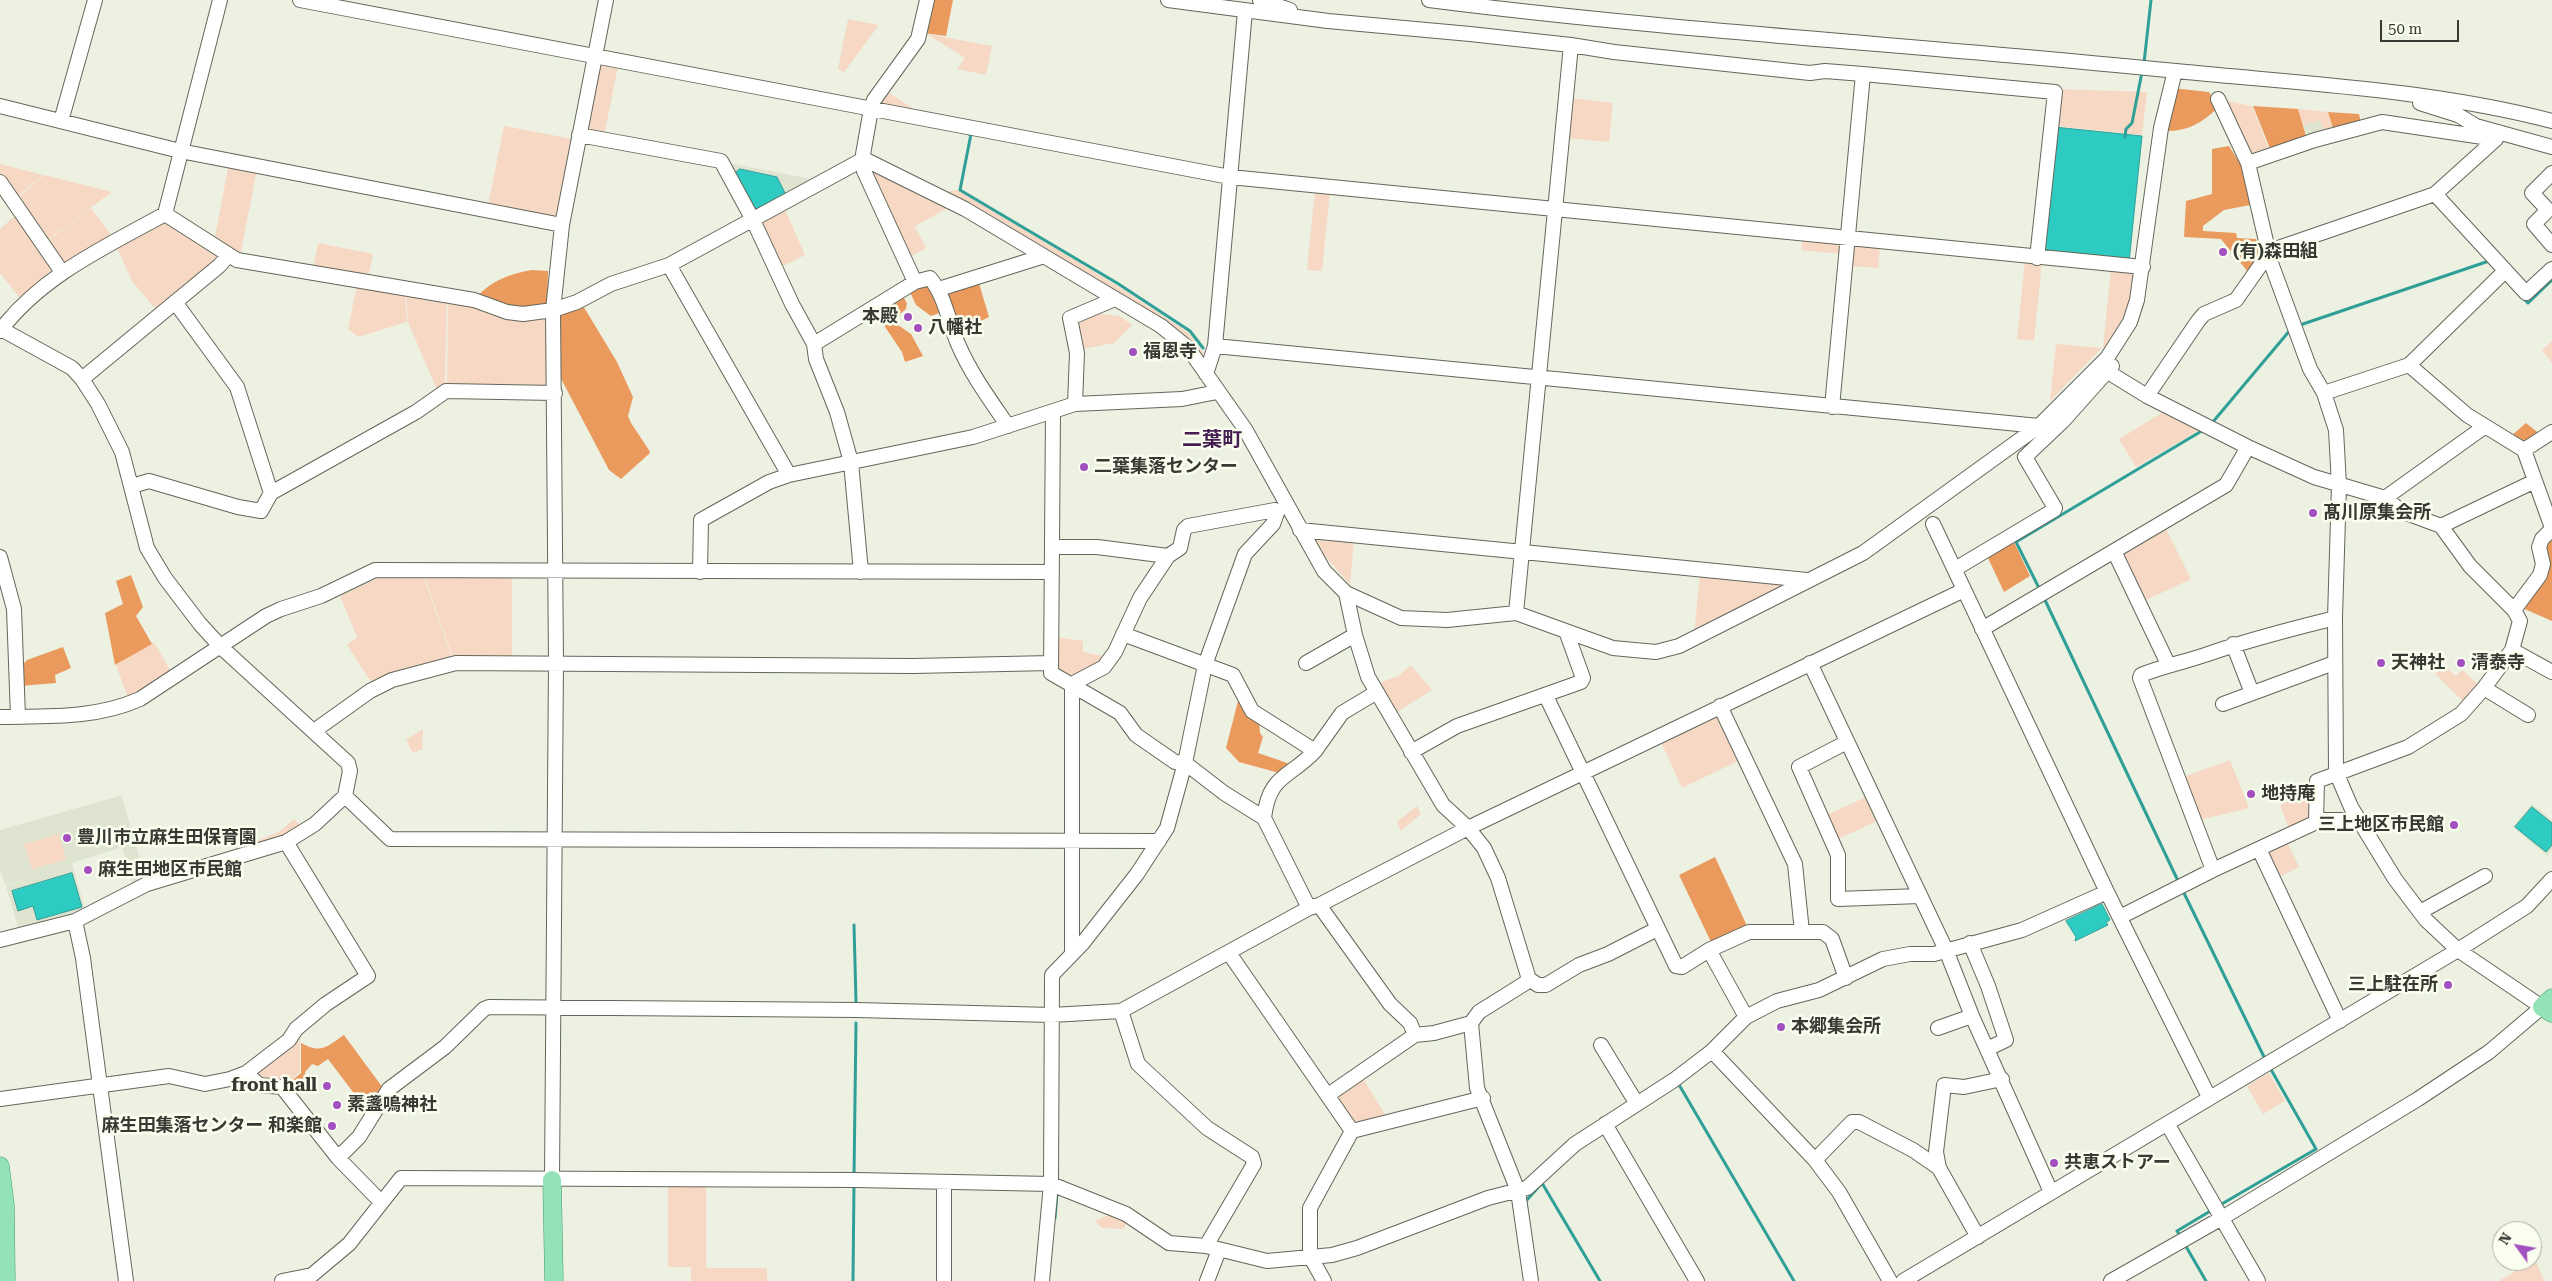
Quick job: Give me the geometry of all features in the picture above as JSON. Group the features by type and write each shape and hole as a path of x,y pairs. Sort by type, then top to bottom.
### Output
{"main road":[{"path":"0,1166 5,1205 6,1281"},
{"path":"552,1180 554,1281"}],"street":[{"path":"61,120 95,0"},
{"path":"0,940 75,921 147,884 286,842 315,824 345,796 350,771 348,762 221,647 200,624 165,578 147,548 138,521 132,486 122,452 82,379 72,368 0,330 62,272 165,214 220,0"},
{"path":"300,0 1230,177 2143,267"},
{"path":"552,1180 556,662 553,310 562,225 606,0"},
{"path":"915,282 864,171 862,160 874,100 918,39 927,0"},
{"path":"1168,0 1246,11 1571,44 1614,52 1810,73 1825,70 2054,92 2037,258"},
{"path":"1260,0 1312,18"},
{"path":"1429,0 1831,41 2175,71 2398,93 2501,108 2552,121"},
{"path":"1206,374 1215,346 1246,11"},
{"path":"1516,613 1571,44"},
{"path":"1955,570 2054,510 2024,457 2063,421 2108,372 2119,354 2137,300 2161,128 2170,82 2175,71"},
{"path":"1832,407 1863,74"},
{"path":"2398,93 2458,115 2476,126 2552,147"},
{"path":"2111,1281 2222,1218 2418,1099 2489,1052 2549,1006 2458,950 2420,912 2395,879 2351,807 2336,772 2334,663 2339,485 2336,430 2324,392 2310,369 2271,263 2248,163 2218,100"},
{"path":"0,106 180,151 562,225"},
{"path":"2147,396 2198,321 2204,314 2236,300 2269,253 2436,194 2496,139 2382,122 2315,140 2248,163"},
{"path":"579,136 720,161 753,220 792,304 802,319 814,344 816,359 837,412 851,462 861,572"},
{"path":"165,214 237,260 474,300 507,312 523,314 553,310 577,302 611,284 669,265 862,160 868,161 965,209 1160,326 1188,348 1244,429 1324,571 1346,593 1401,618 1447,620 1516,613 1613,648 1656,652 1679,646 1863,553 2039,426 2107,358 2130,322"},
{"path":"2552,174 2532,193 2548,210 2534,224 2552,245"},
{"path":"0,182 62,272"},
{"path":"2436,194 2526,293 2552,269"},
{"path":"82,379 219,266 228,256"},
{"path":"939,289 1044,256"},
{"path":"669,265 789,475"},
{"path":"2324,392 2409,365 2505,271"},
{"path":"814,344 915,282 930,278 939,289 958,344 969,366 1008,426"},
{"path":"1075,404 1077,353 1070,318 1115,299"},
{"path":"175,302 237,387 271,493"},
{"path":"1215,346 2039,426"},
{"path":"2409,365 2484,427 2511,439 2524,450 2552,528 2542,538 2539,547 2543,564 2540,575 2514,610"},
{"path":"2108,372 2147,396 2248,447 2314,477 2385,498 2401,512 2441,526 2470,566 2514,610 2520,621 2520,627 2512,650 2462,714 2408,747 2336,772 2317,781 2315,784 2316,822"},
{"path":"132,486 149,481 238,507 261,511 271,493 416,412 446,391 555,393"},
{"path":"700,572 701,520 769,482 789,475 973,436 1075,404 1182,399 1217,392"},
{"path":"1054,412 1051,673 1120,713 1136,735 1175,762 1185,763 1224,793 1264,818 1314,906 1390,1004 1410,1023 1415,1035"},
{"path":"2385,498 2484,427"},
{"path":"2524,450 2552,432"},
{"path":"1982,629 2226,485 2248,447"},
{"path":"2441,526 2536,481"},
{"path":"1042,1281 1052,1184 1052,974 1072,954 1137,874 1159,841 1172,814 1185,763 1204,665 1245,554 1273,524 1277,513 1275,510 1188,526 1184,530 1180,548 1168,556 1140,598 1115,652 1104,667 1072,684"},
{"path":"1933,524 2107,892 2209,1097"},
{"path":"1300,530 1809,580"},
{"path":"1052,547 1097,547 1168,556"},
{"path":"2114,551 2168,664"},
{"path":"0,557 14,609 18,716"},
{"path":"0,717 88,714 128,704 140,699 281,609 321,596 375,570 1052,572"},
{"path":"338,1158 359,1137 389,1089 444,1047 484,1009 856,1010 1052,1015 1121,1011 1314,906 1468,828 1964,590"},
{"path":"1346,593 1355,635 1368,677 1442,805 1468,828 1484,848 1498,878 1529,979 1538,985 1546,985 1580,965 1608,954 1657,929"},
{"path":"2213,870 2140,678 2141,675 2168,664 2206,654 2233,644 2335,618"},
{"path":"1411,752 1457,726 1581,682 1583,678 1566,631"},
{"path":"1123,634 1233,675 1252,711 1316,751"},
{"path":"1306,663 1355,635"},
{"path":"2233,644 2252,693"},
{"path":"2512,650 2552,672"},
{"path":"314,731 370,691 392,680 456,662 903,666 1051,663"},
{"path":"2224,704 2334,663"},
{"path":"1810,664 1946,950 1972,1016 2002,1079 2051,1192"},
{"path":"1072,684 1072,954"},
{"path":"2484,688 2528,715"},
{"path":"1264,818 1266,799 1271,789 1284,776 1306,761 1316,751 1342,713 1377,692"},
{"path":"1546,696 1676,966 1682,967 1709,950 1749,932 1802,932 1828,934 1837,949 1846,978"},
{"path":"1720,706 1795,864 1802,932"},
{"path":"1847,742 1799,767 1838,855 1838,899 1920,896"},
{"path":"345,796 390,839 1159,841"},
{"path":"2120,917 2213,870 2316,822 2321,820 2360,820"},
{"path":"0,1099 169,1076 205,1084 246,1073 289,1040 296,1029 326,1004 368,976 286,842"},
{"path":"2259,849 2340,1021"},
{"path":"2420,912 2485,876"},
{"path":"1903,1281 2051,1192 2168,1125 2209,1097 2458,950 2527,906 2552,879"},
{"path":"292,1280 312,1275 349,1244 401,1178 1052,1184 1126,1214 1169,1242 1212,1248 1267,1260 1332,1254 1357,1248 1488,1198 1527,1188 1575,1144 1674,1080 1712,1051 1746,1017 1777,1001 1819,990 1883,959 1910,954 1934,954 2022,930 2107,892"},
{"path":"75,921 83,958 126,1281"},
{"path":"0,930 15,936"},
{"path":"1970,943 1988,986 2006,1040 1987,1049"},
{"path":"1709,950 1746,1017"},
{"path":"1228,953 1352,1131"},
{"path":"1328,1095 1415,1035 1434,1033 1471,1023 1479,1012 1529,979"},
{"path":"1121,1011 1138,1064 1208,1128 1252,1157 1254,1164 1212,1248 1208,1281"},
{"path":"1938,1028 1972,1016"},
{"path":"1471,1023 1474,1075 1518,1191 1531,1281"},
{"path":"1601,1045 1637,1104"},
{"path":"1712,1051 1815,1160 1839,1192 1890,1281"},
{"path":"246,1073 260,1085 282,1087 338,1158 381,1202"},
{"path":"1978,1237 1939,1168 1936,1152 1944,1085 1964,1087 2002,1079"},
{"path":"1324,1281 1310,1256 1310,1208 1352,1131 1482,1098"},
{"path":"1815,1160 1855,1121 1913,1150 1939,1168"},
{"path":"1605,1124 1697,1281"},
{"path":"2168,1125 2258,1281"},
{"path":"944,1182 944,1281"}],"shaded area":[{"path":"931,0 953,0 946,36 924,33"},
{"path":"848,19 879,25 844,72 838,69"},
{"path":"927,34 992,46 986,75 957,69 965,58"},
{"path":"598,62 618,66 604,136 584,133"},
{"path":"2172,88 2209,92 2218,108 2193,126 2179,130 2163,131"},
{"path":"2058,89 2147,92 2142,135 2054,126"},
{"path":"886,91 923,115 876,106"},
{"path":"1570,98 1613,103 1609,142 1566,138"},
{"path":"2222,100 2252,106 2270,152 2250,159"},
{"path":"2253,106 2298,109 2307,139 2271,151"},
{"path":"2298,109 2328,112 2334,131 2324,133 2320,120 2303,125"},
{"path":"2328,112 2359,114 2361,123 2334,131"},
{"path":"2320,120 2324,133 2308,139 2303,125"},
{"path":"504,126 573,139 558,219 488,205"},
{"path":"2229,146 2241,165 2250,205 2224,210 2203,226 2203,231 2236,233 2237,238 2256,239 2262,251 2248,272 2221,239 2184,237 2186,201 2212,194 2212,149"},
{"path":"229,163 257,169 240,257 214,242"},
{"path":"729,163 816,180 753,214"},
{"path":"0,164 43,175 16,198 0,174"},
{"path":"871,167 950,207 915,226 926,248 908,258 868,172"},
{"path":"44,175 112,192 46,241 17,199"},
{"path":"958,190 1116,285 1189,333 1204,354 1201,357 935,193"},
{"path":"1315,190 1330,192 1322,271 1307,270"},
{"path":"784,207 805,255 781,267 758,221"},
{"path":"91,208 114,239 64,267 46,242"},
{"path":"16,215 57,272 23,302 0,273 0,229"},
{"path":"168,220 217,254 217,261 158,312 132,281 116,246"},
{"path":"1803,238 1844,242 1843,254 1801,250"},
{"path":"318,243 373,254 368,278 313,269"},
{"path":"1851,243 1880,246 1878,268 1849,266"},
{"path":"2025,260 2042,261 2034,341 2017,339"},
{"path":"2111,268 2131,270 2137,276 2129,305 2121,324 2103,348"},
{"path":"532,270 548,271 547,308 523,311 477,297 495,282"},
{"path":"978,280 989,317 957,333 943,291"},
{"path":"357,285 405,293 407,322 358,337 348,329"},
{"path":"924,286 930,286 942,312 931,316 916,305 910,292"},
{"path":"406,293 447,299 445,386 437,390 408,322"},
{"path":"900,297 904,298 907,303 906,309 895,318 895,323 911,334 923,356 905,362 902,352 875,312"},
{"path":"448,299 534,318 548,319 548,388 447,386"},
{"path":"582,304 617,362 633,397 628,416 650,453 621,479 609,470 557,371 559,312"},
{"path":"1093,313 1120,316 1132,325 1114,343 1082,349 1077,319"},
{"path":"2552,341 2552,363 2542,350"},
{"path":"2056,344 2102,348 2050,401"},
{"path":"2165,411 2201,429 2136,467 2119,439"},
{"path":"2526,423 2541,435 2525,446 2511,436"},
{"path":"2164,525 2191,579 2144,601 2120,551"},
{"path":"1315,535 1354,539 1350,584 1315,545"},
{"path":"2552,535 2552,621 2520,607 2540,580 2543,548"},
{"path":"2013,540 2030,576 2004,592 1987,556"},
{"path":"1700,573 1796,582 1694,636"},
{"path":"131,575 143,607 136,616 152,644 115,665 105,613 123,604 116,581"},
{"path":"378,578 424,578 452,658 373,685 347,645 357,637 340,596"},
{"path":"425,578 512,578 512,658 453,658"},
{"path":"1056,637 1083,641 1083,652 1108,657 1073,679 1066,676 1058,668"},
{"path":"154,642 172,673 128,698 116,665"},
{"path":"63,647 71,668 55,675 56,683 20,686 19,669 27,660"},
{"path":"1411,665 1432,690 1394,714 1377,684 1398,676"},
{"path":"2444,665 2456,676 2462,670 2478,684 2464,702 2435,674"},
{"path":"1239,697 1259,721 1260,733 1263,737 1258,753 1296,766 1283,774 1239,762 1226,748"},
{"path":"1719,712 1742,759 1682,788 1660,740"},
{"path":"423,729 422,749 413,753 406,740"},
{"path":"2230,760 2249,808 2199,820 2183,777"},
{"path":"2313,791 2314,818 2289,829 2280,805"},
{"name":"豊川市立麻生田保育園","path":"119,796 122,797 146,881 133,887 122,847 72,863 85,910 71,917 19,931 6,886 26,879 5,885 0,870 0,830"},
{"path":"1868,796 1879,820 1836,840 1825,816"},
{"path":"2532,804 2552,820 2552,850 2547,856 2513,827"},
{"path":"1417,806 1421,814 1401,831 1397,822"},
{"path":"294,819 301,826 283,837 245,849 244,847 280,831"},
{"path":"59,834 66,860 32,869 24,844"},
{"path":"2286,840 2299,867 2277,878 2267,849"},
{"path":"1715,857 1748,928 1712,944 1679,875"},
{"path":"344,1035 383,1088 368,1112 328,1059 318,1066 312,1064 305,1072 306,1079 297,1088 290,1082 301,1073 301,1043 314,1048 324,1048"},
{"path":"300,1036 300,1072 284,1086 253,1076"},
{"path":"2269,1073 2285,1101 2263,1114 2247,1086"},
{"path":"1362,1077 1388,1119 1356,1126 1336,1099 1336,1095"},
{"path":"668,1184 706,1184 706,1268 767,1268 767,1281 691,1281 691,1267 668,1267"},
{"path":"1109,1215 1120,1216 1128,1221 1123,1229 1102,1228 1095,1221"},
{"path":"2515,1271 2540,1271 2544,1281 2499,1281"}],"water":[{"path":"2054,127 2142,136 2129,262 2042,253"},
{"path":"740,169 777,177 786,195 754,211 734,174"},
{"path":"2532,807 2552,823 2552,845 2546,852 2515,827"},
{"path":"72,873 82,907 37,920 33,906 18,911 12,891"},
{"path":"2102,904 2110,920 2106,922 2108,925 2075,941 2076,937 2066,921"}],"waterway":[{"path":"2144,63 2151,0"},
{"path":"2125,137 2126,129 2132,123 2142,72"},
{"path":"969,134 971,134 960,190 1117,283 1190,331 1203,348"},
{"path":"2297,326 2489,261"},
{"path":"2522,297 2528,303 2552,280"},
{"path":"2212,423 2291,329"},
{"path":"2040,590 2016,542 2205,429"},
{"path":"2044,598 2179,883"},
{"path":"2182,889 2266,1061"},
{"path":"854,925 856,1002"},
{"path":"854,1177 856,1023"},
{"path":"2220,1205 2316,1149 2269,1066"},
{"path":"1678,1083 1794,1281"},
{"path":"1526,1201 1542,1183 1600,1281"},
{"path":"853,1281 854,1184"},
{"path":"1055,1218 1057,1194"},
{"path":"2181,1237 2177,1231 2212,1210"},
{"path":"2184,1243 2206,1281"}],"place":[{"name":"(有)森田組","path":"2223,252"},
{"name":"本殿","path":"908,317"},
{"name":"八幡社","path":"918,328"},
{"name":"福恩寺","path":"1133,352"},
{"name":"二葉集落センター","path":"1084,467"},
{"name":"髙川原集会所","path":"2313,513"},
{"name":"天神社","path":"2381,663"},
{"name":"清泰寺","path":"2461,663"},
{"name":"地持庵","path":"2251,794"},
{"name":"三上地区市民館","path":"2454,825"},
{"name":"豊川市立麻生田保育園","path":"67,838"},
{"name":"麻生田地区市民館","path":"88,870"},
{"name":"三上駐在所","path":"2448,985"},
{"name":"本郷集会所","path":"1781,1027"},
{"name":"front hall","path":"327,1086"},
{"name":"素盞嗚神社","path":"337,1105"},
{"name":"麻生田集落センター 和楽館","path":"332,1126"},
{"name":"共恵ストアー","path":"2054,1163"}],"district":[{"name":"二葉町","path":"1212,440"}]}
